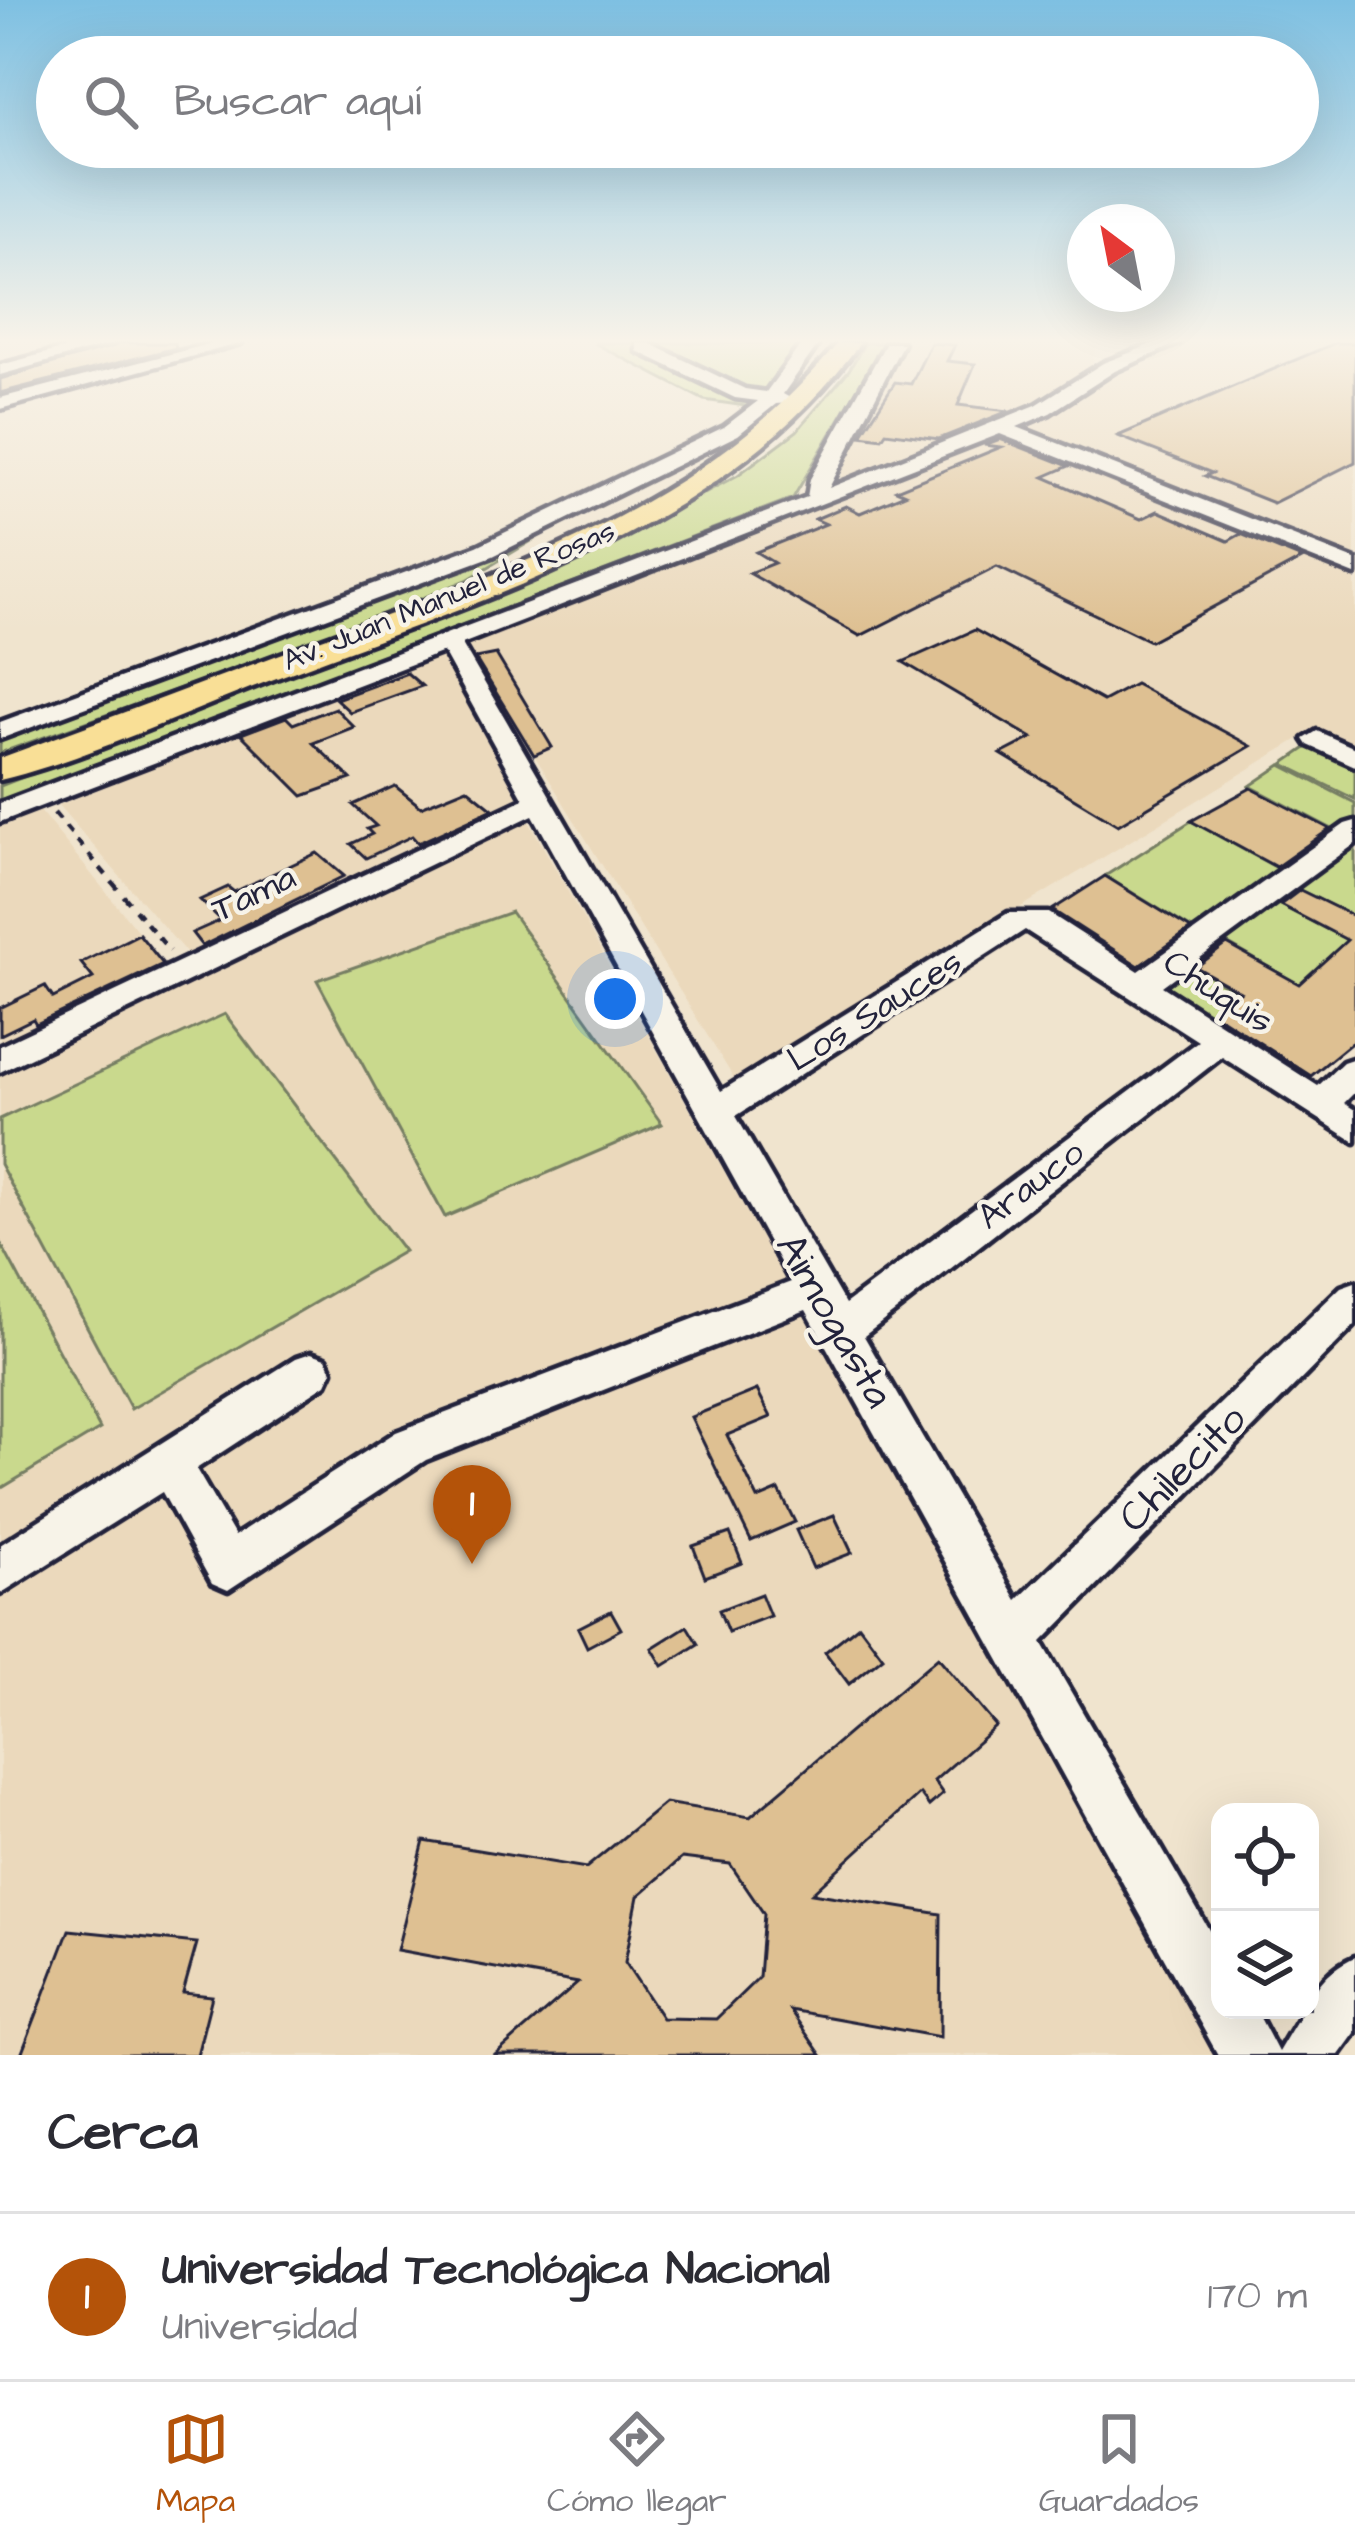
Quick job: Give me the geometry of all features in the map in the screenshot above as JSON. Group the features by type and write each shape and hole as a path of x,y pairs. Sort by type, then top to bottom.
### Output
{"main road":[{"name":"Av. Juan Manuel de Rosas","path":"0,758 331,638 521,562 688,476 733,439"},
{"name":"Av. Juan Manuel de Rosas","path":"0,770 478,590 629,521 714,472 759,439"}],"street":[{"path":"0,731 485,551 717,439"},
{"path":"817,497 820,479 842,439"},
{"path":"0,813 965,439"},
{"path":"1030,439 1355,568"},
{"name":"Aimogasta","path":"448,640 543,800 1211,1987"},
{"path":"1317,740 1355,758"},
{"name":"Tama","path":"0,1060 543,800"},
{"path":"1139,987 1355,830"},
{"name":"Los Sauces","path":"716,1111 1019,920 1038,920"},
{"name":"Chuquis","path":"1038,920 1355,1129"},
{"name":"Arauco","path":"841,1330 1222,1040"},
{"path":"1320,1106 1355,1072"},
{"path":"169,1463 229,1567 411,1446 816,1289"},
{"name":"Chilecito","path":"1012,1638 1355,1299"},
{"path":"0,1571 311,1371"},
{"path":"1305,2055 1355,1985"},
{"name":"Aimogasta","path":"1229,2019 1250,2055"}],"path":[{"path":"41,797 186,970"}],"shaded area":[{"path":"854,439 945,439 840,481"},
{"path":"980,439 1355,439 1355,752 1312,731 735,1080 466,645"},
{"path":"440,655 518,797 189,956 58,805"},
{"path":"40,811 167,967 0,1047 0,827"},
{"path":"526,816 1217,2055 0,2055 0,1073"}],"green space":[{"path":"786,439 828,439 793,498 0,802 0,786 573,563 738,475"},
{"path":"581,511 467,580 354,626 0,753 0,736 394,593"},
{"path":"1312,744 1355,764 1355,799 1283,764"},
{"path":"1281,765 1355,803 1355,822 1338,832 1250,786"},
{"path":"1191,821 1292,876 1355,831 1355,917 1283,882 1205,937 1105,876"},
{"path":"1263,896 1347,940 1355,933 1355,1017 1213,935"},
{"path":"511,912 662,1124 445,1217 317,980"},
{"path":"1180,958 1237,993 1200,1024 1139,987"},
{"path":"225,1014 404,1251 131,1409 0,1164 0,1119"},
{"path":"0,1242 100,1429 0,1489"}],"building":[{"path":"1000,439 1069,466 1044,477 1141,519 1158,511 1228,541 1241,534 1302,559 1150,641 997,567 860,636 749,573 774,563 756,552 826,524 815,519 846,506 860,513 905,494 896,490 1001,447 984,445"},
{"path":"1125,439 1355,439 1355,462 1273,503 1205,476 1212,473"},
{"path":"975,630 1103,701 1135,684 1251,746 1118,825 1001,754 1032,738 903,662"},
{"path":"496,654 552,747 534,755 475,658"},
{"path":"407,673 422,686 350,712 336,699"},
{"path":"335,708 354,727 313,743 351,779 303,796 241,734 286,717 293,724"},
{"path":"395,786 421,807 467,788 493,809 418,843 412,836 366,858 351,844 372,834 367,829 376,826 353,805"},
{"path":"1251,788 1330,829 1276,867 1191,821"},
{"path":"317,853 344,876 202,946 192,933 221,920 200,900 228,887 234,892"},
{"path":"1105,876 1191,929 1139,966 1052,910"},
{"path":"1300,890 1355,917 1355,1040 1311,1076 1213,1013 1240,992 1196,967 1227,944 1299,984 1347,940 1280,905"},
{"path":"139,934 163,964 36,1024 33,1019 0,1035 0,1008 45,986 53,998 93,978 81,963"},
{"path":"757,1390 771,1417 727,1435 758,1499 779,1490 795,1522 751,1541 691,1417"},
{"path":"834,1515 852,1553 813,1568 796,1530"},
{"path":"730,1533 742,1563 705,1577 693,1546"},
{"path":"761,1594 770,1616 728,1632 719,1610"},
{"path":"611,1611 621,1629 587,1647 578,1628"},
{"path":"859,1625 883,1657 849,1684 825,1652"},
{"path":"687,1626 698,1644 663,1666 652,1648"},
{"path":"938,1657 996,1726 934,1781 943,1794 929,1806 920,1794 812,1893 941,1914 940,2037 790,2010 821,2055 495,2055 578,1983 397,1950 424,1841 586,1868 665,1803 750,1817","holes":["682,1858 730,1864 764,1914 759,1977 716,2019 662,2018 625,1962 638,1896"]},
{"path":"69,1930 197,1943 183,1993 212,1996 197,2055 21,2055"}],"place":[{"name":"Universidad Tecnológica Nacional","path":"472,1564"}]}
